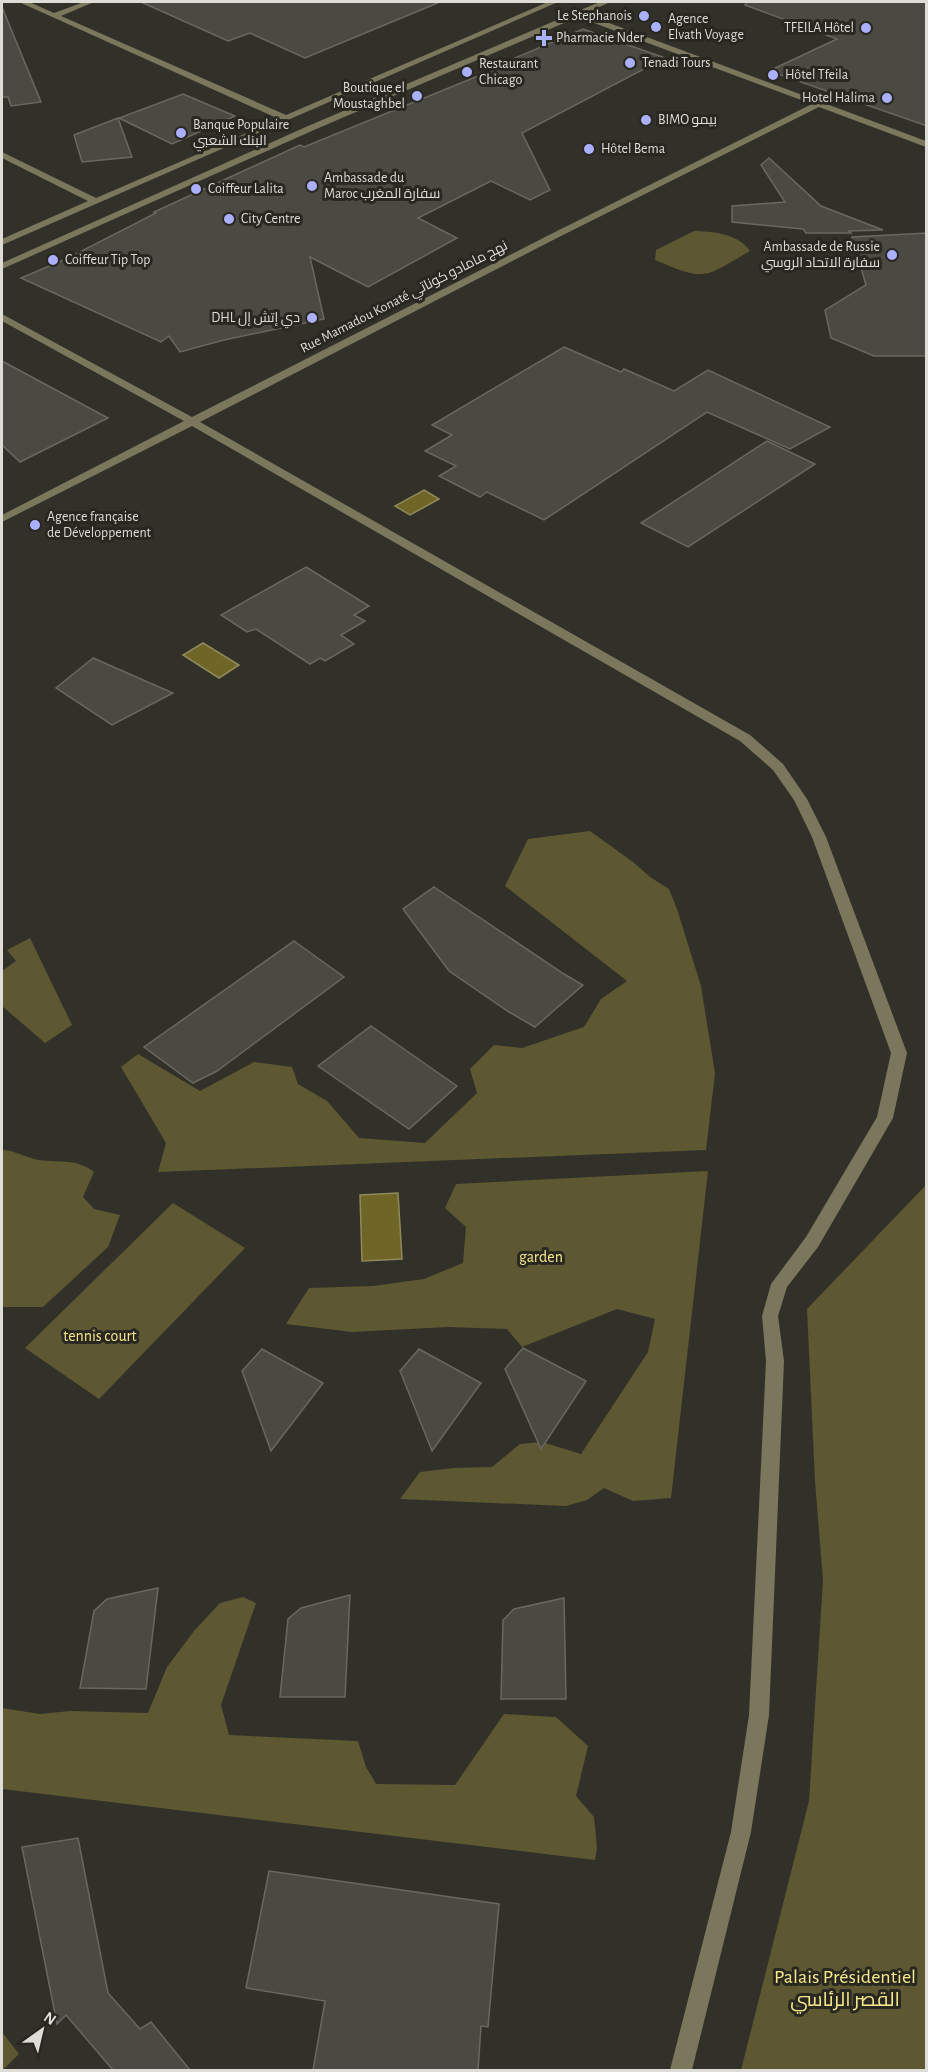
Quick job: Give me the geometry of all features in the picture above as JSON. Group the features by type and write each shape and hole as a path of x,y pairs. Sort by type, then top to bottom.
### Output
{"street":[{"path":"23,2 287,119"},
{"path":"55,15 90,2"},
{"path":"2,242 550,2 927,144"},
{"path":"2,266 322,124 606,2"},
{"name":"Rue Mamadou Konaté نهج مامادو كوناتي","path":"2,519 190,421 821,103"},
{"path":"2,155 95,201"},
{"path":"2,317 190,421 745,738 778,767 800,799 819,837 899,1053 885,1118 812,1242 779,1284 770,1316 775,1360 759,1715 741,1832 681,2070"}],"green space":[{"path":"694,231 732,237 750,251 713,272 704,274 685,272 655,260 656,250"},
{"path":"590,831 669,889 677,909 701,986 715,1073 706,1150 158,1172 166,1143 121,1067 138,1054 200,1091 254,1062 292,1067 298,1084 327,1101 359,1138 425,1143 477,1093 470,1069 494,1045 522,1048 584,1027 601,999 627,981 505,886 528,839"},
{"path":"30,938 72,1025 45,1043 2,1006 2,971 16,961 7,950"},
{"path":"2,1150 39,1160 74,1163 87,1168 94,1172 83,1197 94,1209 120,1215 108,1247 43,1307 2,1307"},
{"name":"garden","path":"708,1171 671,1498 633,1501 604,1488 587,1500 566,1506 400,1499 420,1472 492,1467 520,1444 542,1442 581,1454 648,1352 655,1319 617,1309 522,1347 507,1329 448,1327 352,1332 286,1324 309,1288 373,1286 424,1279 463,1263 466,1227 445,1208 456,1184"},
{"name":"Palais Présidentiel القصر الرئاسي","path":"926,1185 926,2070 741,2070 809,1801 823,1580 815,1481 807,1309"},
{"name":"tennis court","path":"173,1203 245,1248 99,1399 25,1348"},
{"path":"243,1597 256,1603 221,1705 229,1735 358,1741 366,1767 376,1784 455,1785 504,1714 556,1717 588,1746 576,1796 594,1817 597,1848 595,1860 2,1789 2,1708 40,1714 70,1711 148,1713 167,1667 194,1631 220,1603"},
{"path":"2,2032 19,2054 3,2070 2,2070"}],"shaded area":[{"path":"424,490 439,499 410,515 395,506"},
{"path":"203,643 239,665 219,678 183,655"},
{"path":"398,1193 402,1259 362,1261 360,1195"}],"building":[{"path":"141,2 440,2 305,58 250,33 228,41"},
{"path":"746,2 927,2 927,126 769,71 837,39 745,5"},
{"path":"2,7 41,102 11,106 8,97 2,97"},
{"path":"583,29 665,58 522,133 550,190 530,200 491,181 418,218 457,238 368,287 310,257 324,319 224,340 180,352 169,336 161,342 21,278 68,258 156,213 154,212 300,145 304,147 483,74 480,73"},
{"name":"Banque Populaire البنك الشعبي","path":"183,94 235,116 172,144 119,118"},
{"path":"118,118 132,157 82,162 74,135"},
{"path":"769,158 821,206 883,230 806,233 803,229 732,222 732,206 785,202 761,165"},
{"path":"927,233 927,356 874,356 831,338 825,310 866,285 852,237"},
{"path":"564,347 621,372 624,369 674,391 708,370 830,427 790,449 707,412 544,520 487,492 480,497 439,476 456,466 425,451 452,435 432,425"},
{"path":"2,361 108,418 20,462 2,445"},
{"path":"767,441 815,464 688,547 641,523"},
{"path":"306,567 369,606 354,615 365,621 341,635 354,644 325,661 320,658 310,664 256,629 247,632 221,615"},
{"path":"93,658 173,693 112,725 56,688"},
{"path":"434,887 583,985 535,1027 509,1012 449,971 403,909"},
{"path":"294,941 344,977 217,1071 193,1083 144,1047"},
{"path":"371,1026 457,1086 409,1129 318,1066"},
{"path":"523,1348 586,1381 541,1449 505,1369"},
{"path":"262,1349 323,1383 271,1451 242,1371"},
{"path":"419,1349 481,1383 432,1451 400,1371"},
{"path":"158,1588 146,1689 80,1688 94,1611 107,1599"},
{"path":"350,1595 345,1697 280,1697 288,1619 301,1608"},
{"path":"564,1598 566,1699 501,1699 503,1620 514,1609"},
{"path":"78,1838 108,1993 140,2029 151,2022 190,2070 113,2070 66,2015 57,2024 22,1847"},
{"path":"269,1871 499,1904 488,2027 481,2026 478,2070 313,2070 325,2001 246,1988"}],"place":[{"name":"Le Stephanois","path":"644,16"},
{"name":"Agence Elvath Voyage","path":"656,27"},
{"name":"TFEILA Hôtel","path":"866,28"},
{"name":"Pharmacie Nder","path":"544,38"},
{"name":"Tenadi Tours","path":"630,63"},
{"name":"Restaurant Chicago","path":"467,72"},
{"name":"Hôtel Tfeila","path":"773,75"},
{"name":"Boutique el Moustaghbel","path":"417,96"},
{"name":"Hotel Halima","path":"887,98"},
{"name":"BIMO بيمو","path":"646,120"},
{"name":"Banque Populaire البنك الشعبي","path":"181,133"},
{"name":"Hôtel Bema","path":"589,149"},
{"name":"Ambassade du Maroc سفارة المغرب","path":"312,186"},
{"name":"Coiffeur Lalita","path":"196,189"},
{"name":"City Centre","path":"229,219"},
{"name":"Ambassade de Russie سفارة الاتحاد الروسي","path":"892,255"},
{"name":"Coiffeur Tip Top","path":"53,260"},
{"name":"DHL دي إتش إل","path":"312,318"},
{"name":"Agence française de Développement","path":"35,525"}]}
